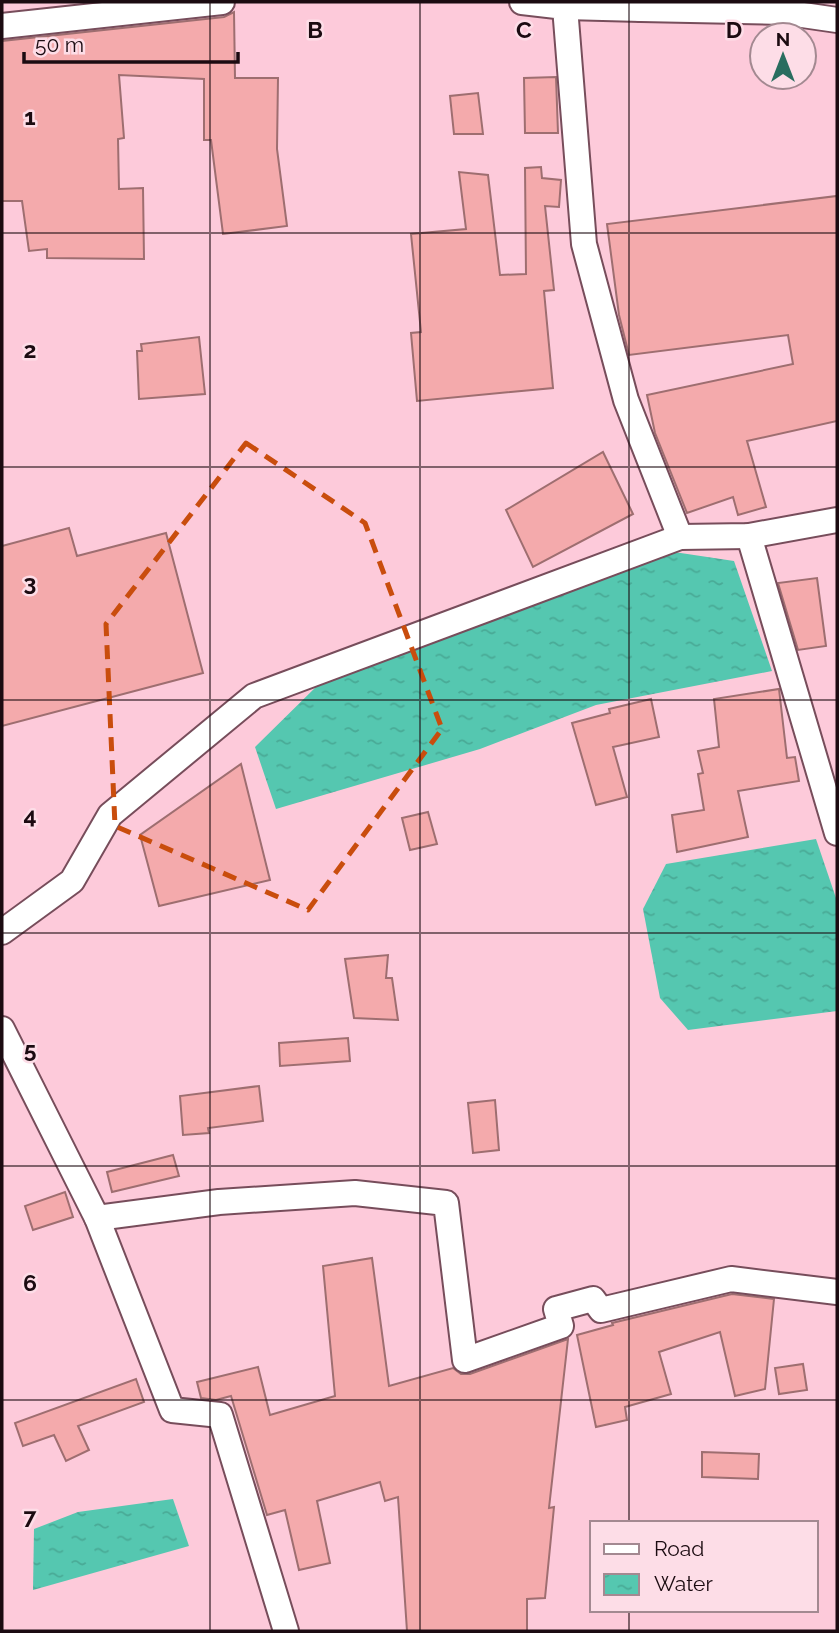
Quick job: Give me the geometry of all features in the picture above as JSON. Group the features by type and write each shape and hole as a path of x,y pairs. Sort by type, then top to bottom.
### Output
{"street":[{"path":"2,26 222,2"},
{"path":"522,2 565,7 641,6 782,12 837,20"},
{"path":"565,7 584,244 626,400 680,537"},
{"path":"2,932 72,881 110,815 254,696 680,537 749,536 837,520"},
{"path":"749,536 837,833"},
{"path":"2,1029 97,1218 172,1409 220,1415 286,1631"},
{"path":"97,1218 219,1202 355,1193 446,1203 465,1360 561,1326 556,1309 593,1299 601,1310 731,1279 837,1292"}],"highlighted area":[{"path":"246,443 365,523 442,729 308,910 115,826 106,624"}],"water":[{"path":"654,549 734,561 772,671 596,705 480,749 276,809 255,747 322,681"},
{"path":"816,839 837,901 837,1011 688,1030 660,998 643,909 666,864"},
{"path":"173,1499 189,1546 33,1590 34,1529 78,1512"}],"building":[{"path":"234,12 235,78 278,78 277,149 287,226 223,234 211,140 204,140 204,79 119,75 124,138 118,139 119,189 143,188 144,259 47,258 47,249 29,251 22,201 2,201 2,41 224,17"},
{"path":"556,77 558,133 525,133 524,78"},
{"path":"478,93 483,134 454,134 450,96"},
{"path":"541,167 542,178 561,180 559,207 545,206 554,290 544,291 553,388 417,401 411,333 421,332 411,234 466,229 459,172 488,175 500,275 526,274 525,168"},
{"path":"837,196 837,421 747,441 766,507 738,515 733,497 687,513 655,433 647,395 793,364 788,335 629,355 619,315 607,224"},
{"path":"199,337 205,394 139,399 137,351 142,351 141,344"},
{"path":"603,452 633,514 533,567 506,510"},
{"path":"69,528 77,556 166,533 203,673 2,726 2,546"},
{"path":"817,578 826,646 798,650 778,583"},
{"path":"779,689 787,758 795,757 799,781 738,791 748,837 677,852 672,815 704,810 698,774 703,773 698,751 719,747 714,699"},
{"path":"651,699 659,737 613,747 627,797 596,805 572,723 610,713 609,709"},
{"path":"241,764 270,880 159,906 140,835"},
{"path":"428,812 437,844 410,850 402,818"},
{"path":"388,955 386,978 392,978 398,1020 354,1018 345,959"},
{"path":"348,1038 350,1061 280,1066 279,1043"},
{"path":"259,1086 263,1121 208,1128 209,1133 183,1135 180,1096"},
{"path":"495,1100 499,1150 473,1153 468,1103"},
{"path":"173,1155 179,1176 112,1192 107,1172"},
{"path":"65,1192 73,1217 33,1230 25,1206"},
{"path":"372,1258 389,1386 453,1368 461,1374 470,1374 568,1339 549,1508 554,1507 545,1598 527,1599 527,1631 407,1631 398,1497 385,1501 380,1482 317,1501 330,1563 299,1570 285,1510 267,1515 231,1396 216,1400 201,1398 197,1382 258,1367 270,1415 335,1396 323,1266"},
{"path":"732,1294 774,1299 765,1389 735,1396 720,1332 659,1352 671,1394 625,1407 627,1420 596,1427 577,1335 613,1325 612,1323"},
{"path":"803,1364 807,1390 779,1394 775,1368"},
{"path":"136,1379 144,1402 78,1426 89,1450 66,1461 54,1435 23,1446 15,1423"},
{"path":"702,1452 759,1454 758,1479 702,1477"}]}
